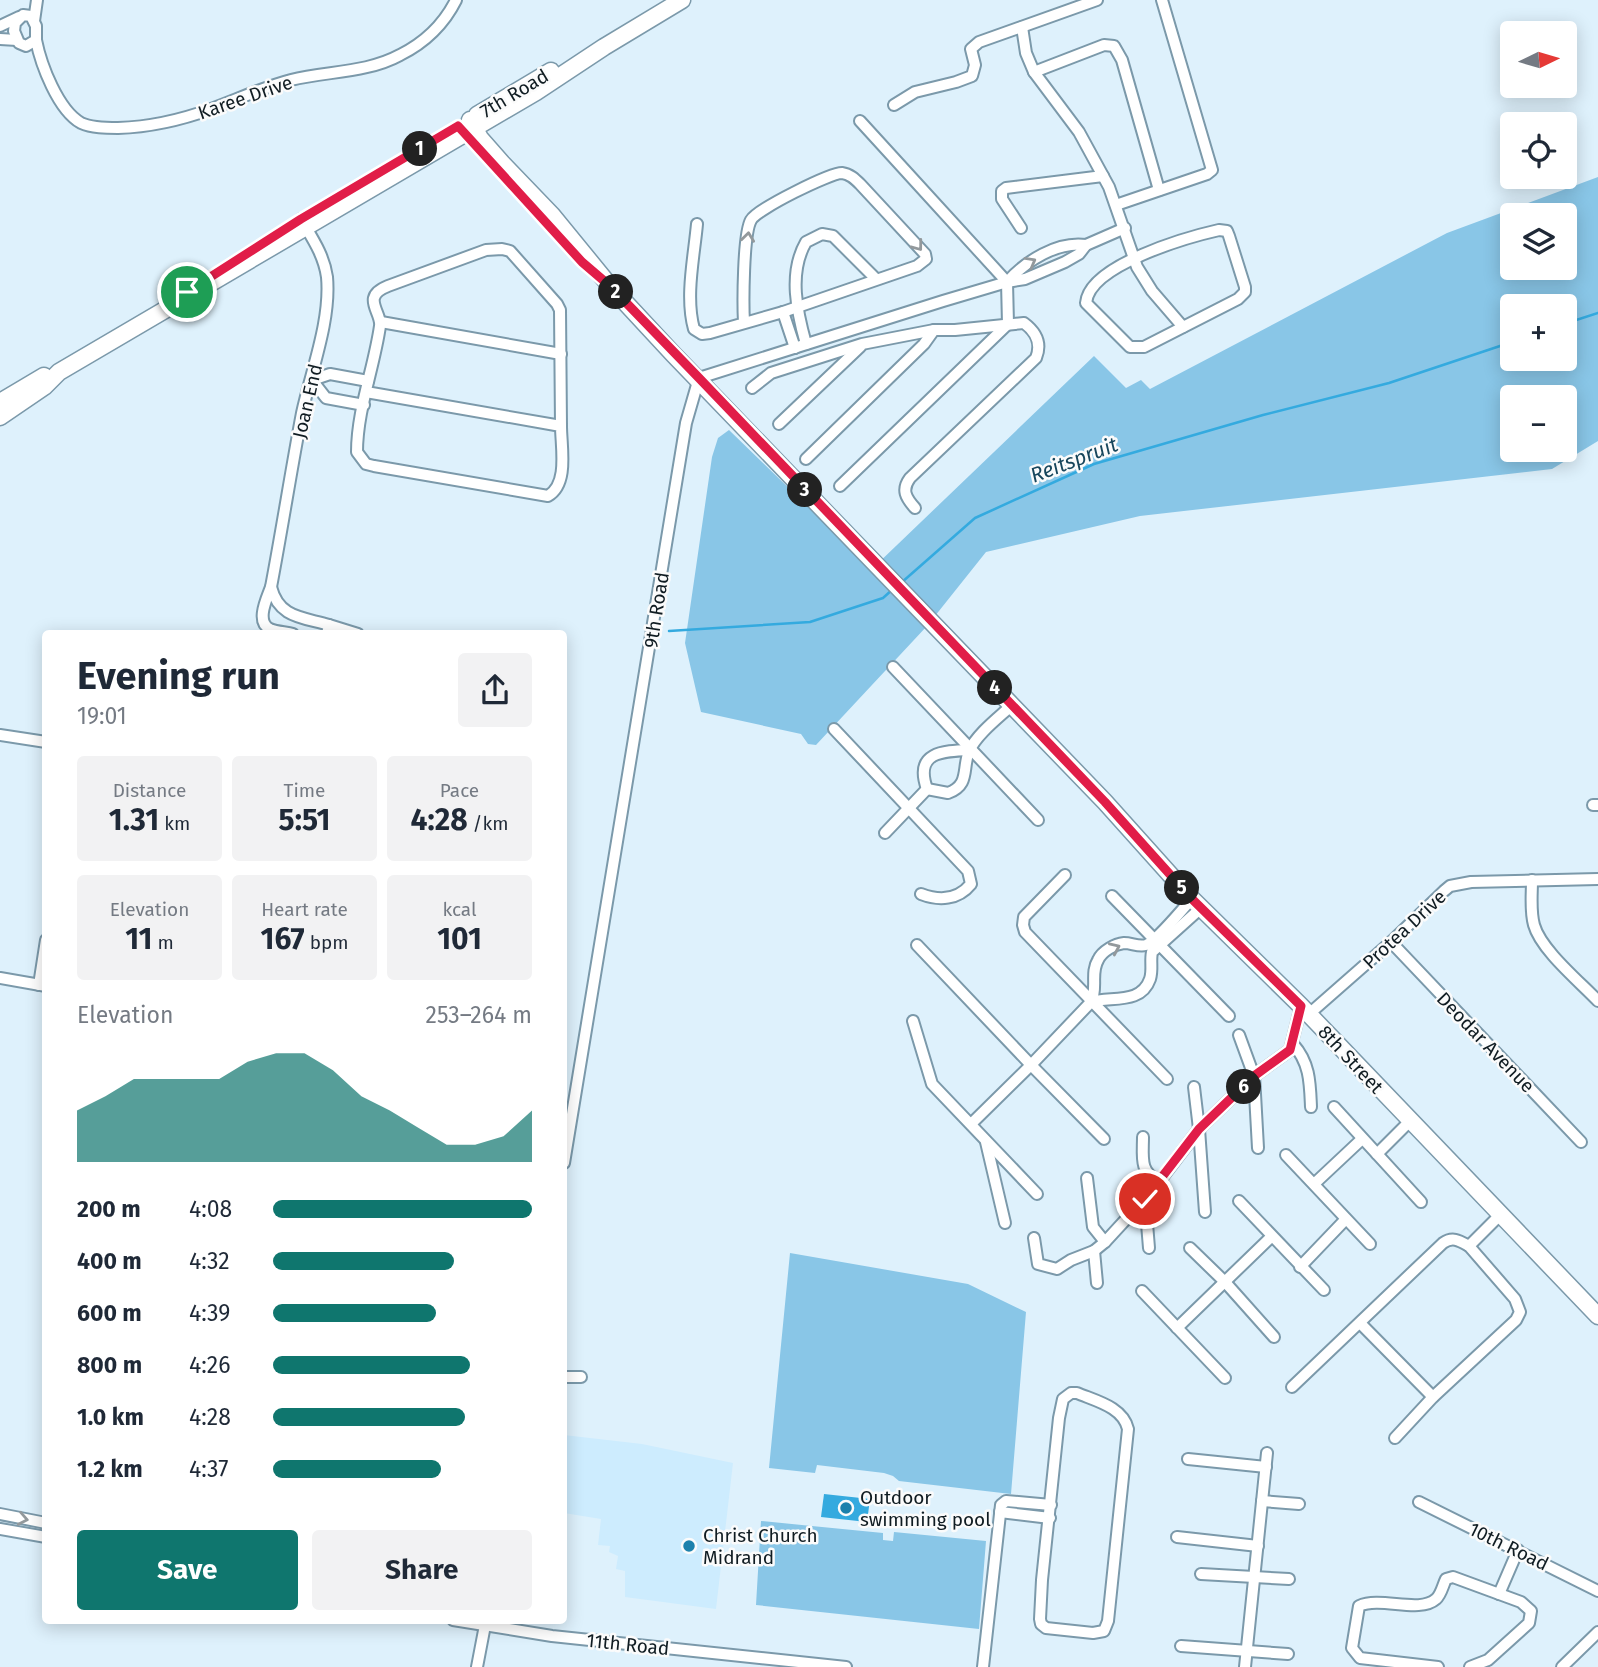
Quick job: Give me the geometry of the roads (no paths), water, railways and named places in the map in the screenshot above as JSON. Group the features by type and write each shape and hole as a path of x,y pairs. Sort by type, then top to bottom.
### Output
{"street":[{"path":"27,42 14,27 26,18 35,0"},
{"name":"Karee Drive","path":"27,42 64,105 81,123 108,128 149,125 185,118 295,79 388,61 426,38 441,23 456,0"},
{"name":"7th Road","path":"0,417 44,387 59,372 177,301 200,291 303,223 467,127 562,77 604,47 682,0"},
{"path":"894,105 915,92 972,76 975,65 971,52 973,45 1097,0"},
{"path":"1116,205 1212,170 1162,0"},
{"path":"0,26 26,18"},
{"path":"26,18 27,42"},
{"path":"1021,27 1026,52 1034,72 1079,132 1103,176 1134,257 1152,291 1183,327"},
{"path":"0,39 27,42"},
{"path":"1034,72 1104,45 1114,46 1122,60 1159,190"},
{"path":"840,486 1008,324 1007,282 860,121"},
{"name":"8th Street","path":"467,127 552,215 610,286 1105,802 1196,903 1305,1010 1598,1316"},
{"path":"697,224 692,315 694,329 704,334 744,323 783,312 875,278 917,266 926,259 925,254 852,176 836,174 786,196 751,219 744,266 744,323"},
{"path":"1020,228 1002,199 1002,191 1006,188 1103,176"},
{"name":"Joan End","path":"277,630 269,628 263,620 265,603 271,587 326,305 327,281 323,260 303,223"},
{"path":"1007,282 1018,269 1057,247 1067,244 1086,245 1125,228"},
{"path":"1213,231 1227,232 1245,292 1238,299 1136,349 1130,347 1089,306 1086,298 1112,269 1134,257 1213,231"},
{"path":"806,344 796,306 799,257 806,242 822,233 833,236 875,278"},
{"path":"699,378 1024,279 1065,262 1079,254 1086,245"},
{"path":"381,322 367,387 358,452 366,464 540,496 548,496 558,488 562,463 562,321 557,304 515,256 502,249 486,250 383,288 373,300 376,316 381,322 561,354"},
{"path":"783,312 795,348"},
{"path":"752,388 771,373 862,344 934,330 955,331 1024,323 1031,328 1038,343 1036,358 906,483 906,498 915,508"},
{"path":"806,459 924,344 934,330"},
{"path":"779,424 862,344"},
{"name":"7th Road","path":"0,402 46,375 59,372"},
{"path":"364,405 327,398 312,380 330,374 367,387 561,426"},
{"name":"9th Road","path":"567,1145 686,423 699,378"},
{"path":"271,587 275,600 285,612 328,629"},
{"path":"281,630 285,612"},
{"path":"893,667 1038,820"},
{"path":"927,789 943,793 954,791 961,785 965,779 970,750 1012,706"},
{"path":"834,729 968,871 971,882 965,891 948,899 934,899 921,894"},
{"path":"0,735 42,741"},
{"path":"927,789 924,769 930,757 943,751 970,750"},
{"path":"885,833 927,789"},
{"path":"1065,875 1031,908 1024,917 1023,925 1030,938 1167,1079"},
{"name":"Protea Drive","path":"1305,1010 1391,942 1450,886 1471,882 1598,879"},
{"path":"1532,880 1532,918 1536,931 1546,946 1598,1001"},
{"path":"1112,896 1229,1016"},
{"path":"1091,1002 1138,994 1150,981 1151,956 1156,943 1196,903"},
{"name":"Deodar Avenue","path":"1391,942 1581,1142"},
{"path":"971,1124 1091,1002 1095,990 1095,967 1102,954 1115,945 1156,943"},
{"path":"917,945 1104,1139"},
{"path":"0,978 42,985"},
{"path":"1034,1237 1038,1264 1057,1269 1094,1251 1105,1242 1145,1199 1199,1129 1254,1076 1284,1056 1293,1044 1305,1010"},
{"path":"912,1021 932,1084 1037,1194"},
{"path":"1239,1035 1254,1076 1258,1148"},
{"path":"1293,1044 1301,1053 1308,1070 1311,1107"},
{"path":"1194,1087 1205,1212"},
{"path":"1334,1107 1422,1202"},
{"path":"1377,1154 1410,1121"},
{"path":"1143,1137 1144,1169 1150,1178 1158,1181"},
{"path":"985,1139 1005,1223"},
{"path":"1314,1184 1362,1139"},
{"path":"1286,1155 1370,1244"},
{"path":"1087,1178 1093,1227 1105,1242"},
{"path":"1145,1199 1149,1248"},
{"path":"1238,1201 1324,1290"},
{"path":"1469,1246 1501,1214"},
{"path":"1300,1266 1345,1220"},
{"path":"1177,1328 1271,1237"},
{"path":"1292,1387 1443,1242 1453,1239 1469,1246 1515,1299 1520,1312 1516,1320 1433,1397 1395,1438"},
{"path":"1190,1248 1225,1282 1273,1337"},
{"path":"1094,1251 1097,1283"},
{"path":"1142,1291 1225,1378"},
{"path":"1360,1323 1433,1397"},
{"path":"567,1377 581,1377"},
{"path":"1077,1393 1120,1412 1126,1419 1128,1429 1109,1614 1104,1631 1093,1633 1052,1629 1041,1624 1042,1580 1051,1505 1059,1418 1066,1395 1077,1393"},
{"path":"1245,1667 1267,1453"},
{"path":"1188,1459 1266,1467"},
{"path":"983,1667 1001,1505 1006,1501 1051,1505"},
{"path":"1262,1501 1299,1504"},
{"name":"10th Road","path":"1419,1502 1598,1591"},
{"path":"999,1513 1050,1518"},
{"path":"0,1514 42,1522"},
{"path":"0,1530 42,1535"},
{"path":"1177,1537 1258,1546"},
{"path":"1499,1594 1518,1550"},
{"path":"1200,1574 1289,1579"},
{"path":"1438,1667 1360,1658 1352,1648 1359,1606 1374,1602 1414,1605 1433,1601 1440,1594 1446,1579 1453,1577 1527,1607 1531,1615 1528,1623 1488,1660 1470,1667"},
{"path":"477,1667 486,1624"},
{"name":"11th Road","path":"492,1624 731,1661 846,1667"},
{"path":"1563,1667 1598,1632"},
{"path":"1181,1646 1288,1654"}],"waterway":[{"name":"Reitspruit","path":"1577,320 1598,313"},
{"name":"Reitspruit","path":"901,583 975,518 1094,464 1263,415 1389,383 1500,346"},
{"name":"Reitspruit","path":"669,631 810,622 883,598 893,589"}],"place":[{"name":"Outdoor swimming pool","path":"846,1508"},
{"name":"Christ Church Midrand","path":"689,1546"}]}
